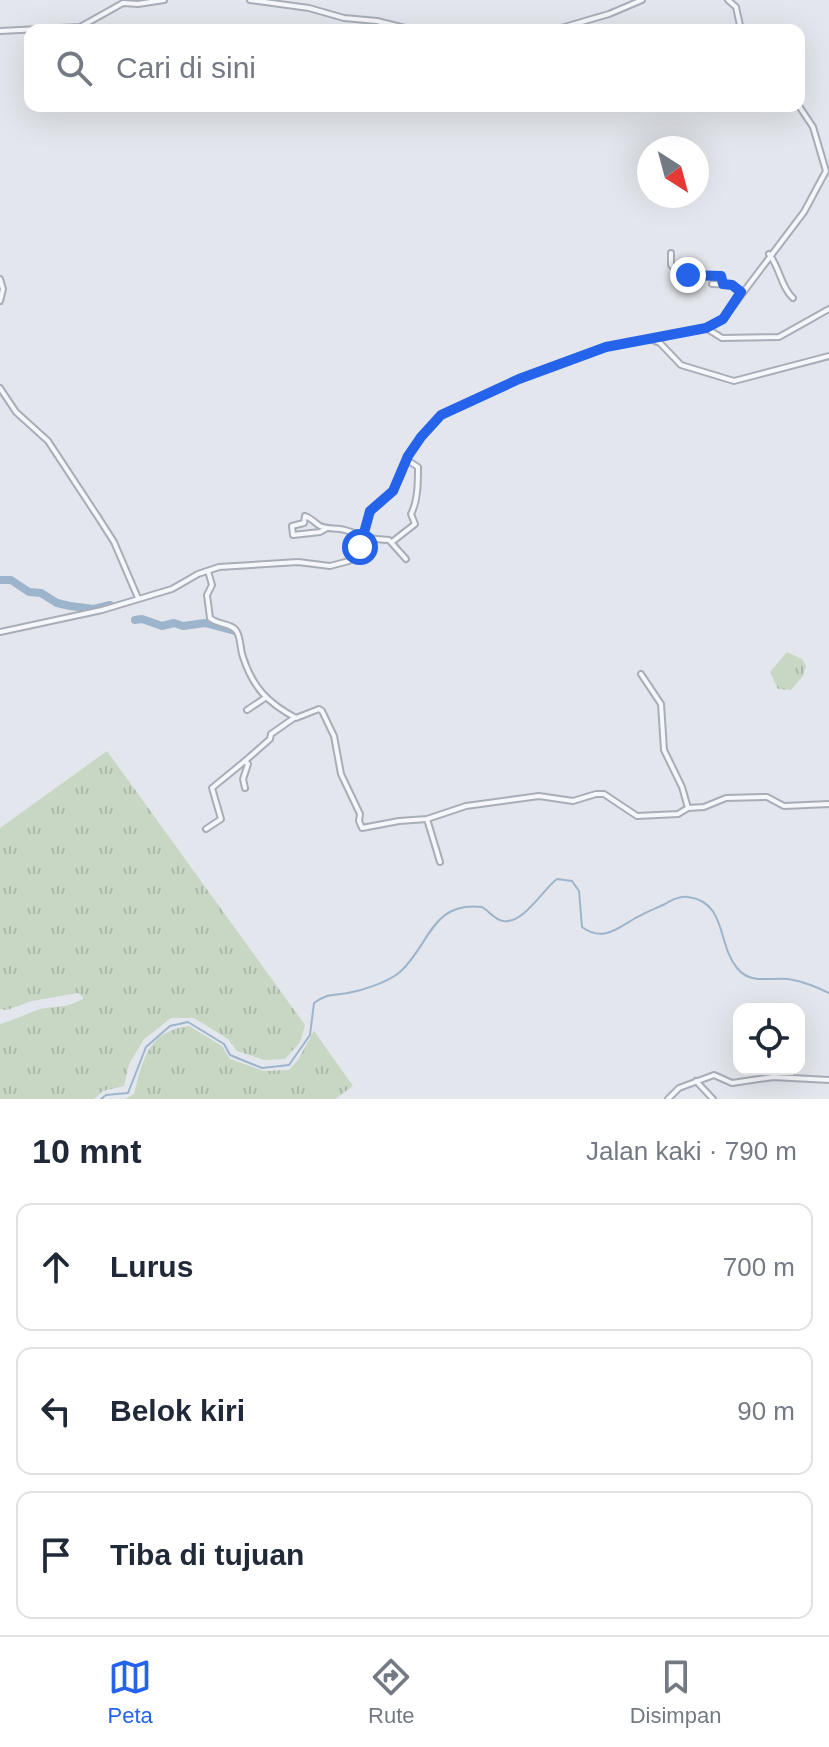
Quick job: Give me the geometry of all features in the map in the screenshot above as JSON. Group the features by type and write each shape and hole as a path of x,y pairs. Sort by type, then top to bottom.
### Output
{"street":[{"path":"85,24 121,4 164,0"},
{"path":"250,0 389,24"},
{"path":"572,24 609,14 642,0"},
{"path":"728,0 736,7 740,24"},
{"path":"0,31 24,30"},
{"path":"0,632 102,610 172,589 208,571 238,564 342,564 357,555 370,511 393,491 407,460 435,420 455,406 591,352 706,328 723,319 769,254 804,212 826,173 813,127 803,112"},
{"path":"671,253 672,268 695,277 721,276 723,284"},
{"path":"769,254 793,298"},
{"path":"0,279 3,289 0,301"},
{"path":"712,284 732,285 741,292"},
{"path":"706,328 725,339 779,337 829,309"},
{"path":"650,339 662,345 681,365 730,381 829,356"},
{"path":"0,388 16,412 48,441 98,517 114,542 138,598"},
{"path":"392,542 415,524 411,514 418,500 416,486 419,471 407,460"},
{"path":"327,528 320,532 293,535 292,526 304,523 305,516 327,528 342,529 362,538 392,542 406,559"},
{"path":"208,571 212,585 207,595 210,618 238,632 243,660 253,683 265,698 294,718 299,719 319,709 322,711 332,731 340,769 360,814 361,827 427,819 466,806 539,796 573,801 604,794 637,816 678,814 688,808 704,807 726,798 771,798 784,806 829,804"},
{"path":"641,674 650,683 661,704 664,750 682,787 688,808"},
{"path":"247,710 265,698"},
{"path":"206,829 221,819 212,788 270,739 271,734 294,718"},
{"path":"245,761 248,764 243,779 245,788"},
{"path":"427,819 440,862"},
{"path":"668,1099 679,1088 714,1075 732,1083 766,1077 829,1080"},
{"path":"696,1081 713,1099"}],"green space":[{"path":"787,652 802,659 806,666 803,676 791,690 778,689 770,672"},
{"path":"107,751 305,1025 300,1042 285,1059 264,1060 237,1051 228,1039 194,1018 171,1018 144,1039 129,1064 124,1086 103,1091 94,1099 0,1099 0,1024 39,1010 70,1005 84,998 78,993 0,1009 0,828"},
{"path":"189,1026 222,1046 230,1059 264,1071 289,1070 314,1031 353,1086 335,1099 125,1099 134,1094 145,1058 156,1040 175,1029"}],"waterway":[{"path":"0,580 11,580 29,592 41,593 57,603 70,606 94,609 110,605"},
{"path":"135,620 142,619 162,626 205,623 235,631"},
{"path":"101,1099 106,1095 128,1093 146,1047 170,1026 188,1022 224,1044 230,1055 262,1068 289,1065 310,1035 314,1003 327,996 368,988 395,976 410,961 433,927 452,911 482,907 500,920 511,920 526,912 557,879 572,881 579,891 582,927 589,931 601,934 613,931 673,900 688,897 700,901 715,915 731,958 742,973 761,979 794,980 829,993"}],"route":[{"path":"360,547 370,511 393,491 408,456 421,437 435,420 455,406 606,347 698,330 720,321 741,292 732,285 723,284 719,275 688,275"}]}
